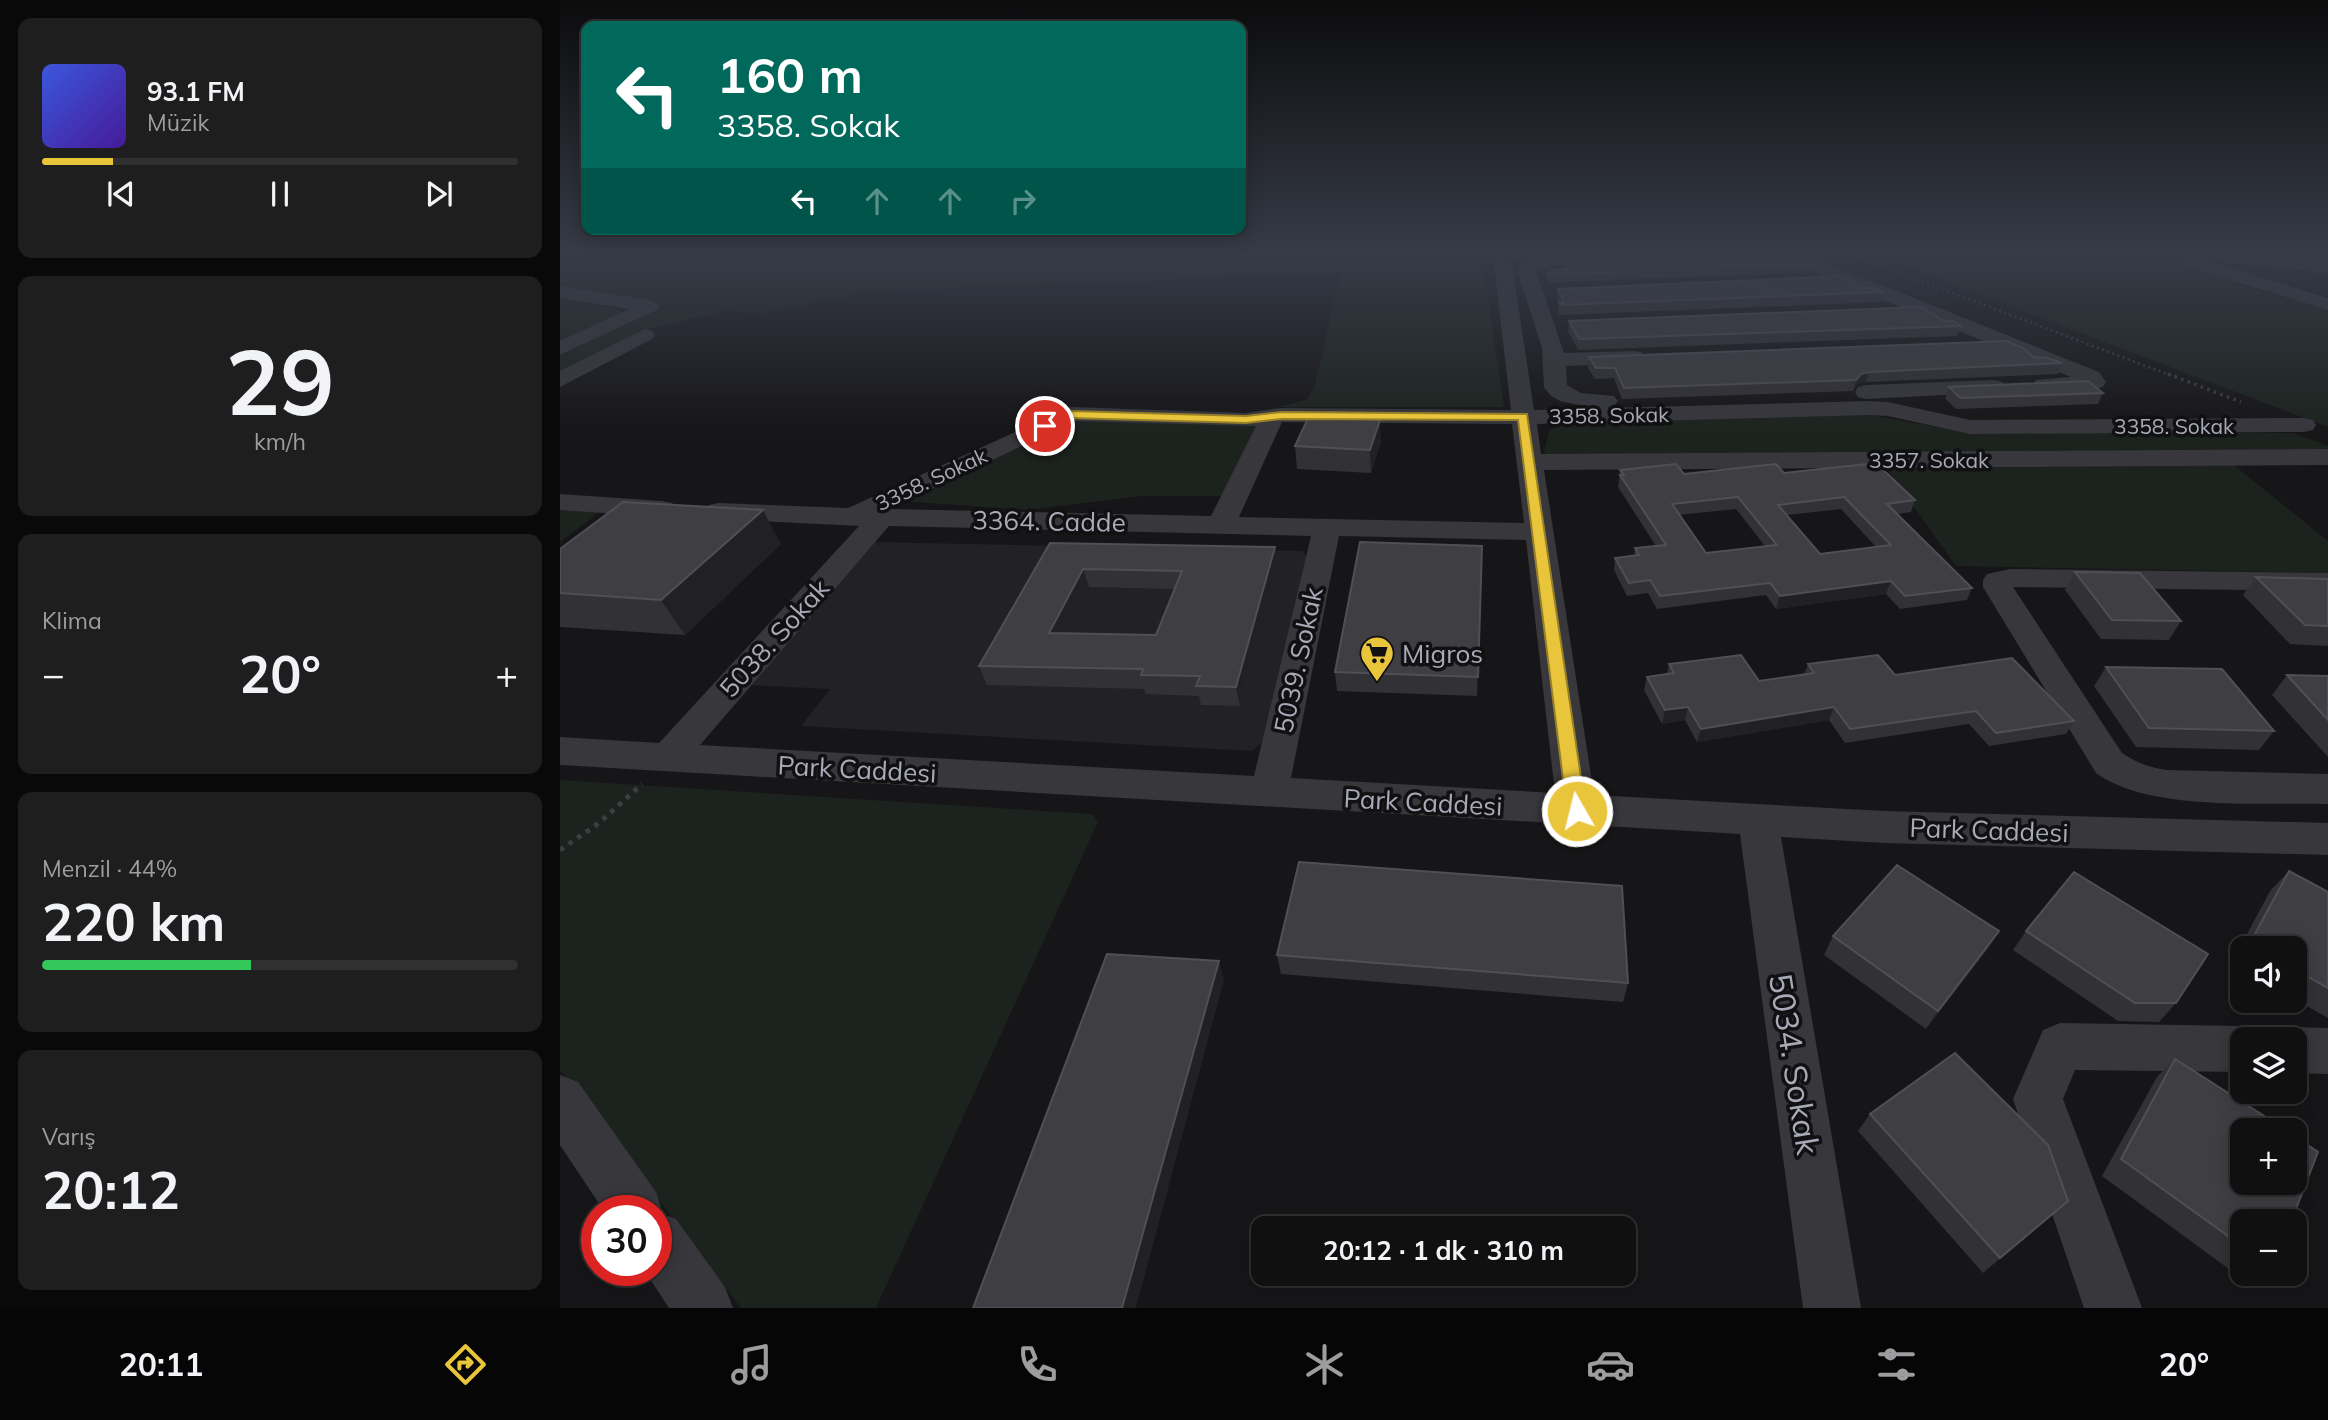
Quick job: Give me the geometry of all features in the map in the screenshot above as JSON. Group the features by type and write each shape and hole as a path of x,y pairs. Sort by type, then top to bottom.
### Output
{"street":[{"path":"560,349 635,313"},
{"path":"1509,313 1577,811"},
{"path":"1538,313 1555,360 1554,383 1558,390 1572,397 1598,402 2095,382 2091,377 1935,313"},
{"path":"1542,324 1569,323"},
{"path":"560,380 645,335"},
{"path":"1954,346 2009,344"},
{"path":"1555,360 1652,357"},
{"path":"1556,416 1572,397"},
{"path":"2248,405 2328,435"},
{"name":"3358. Sokak","path":"866,517 1070,414 1246,420 1273,416 1523,417 1869,408 1970,427 2304,425"},
{"path":"1220,525 1273,416"},
{"name":"3357. Sokak","path":"1529,462 2328,457"},
{"name":"3364. Cadde","path":"560,502 866,517 1539,532"},
{"path":"592,532 624,507"},
{"name":"5038. Sokak","path":"667,758 866,517"},
{"name":"5039. Sokak","path":"1269,793 1327,527"},
{"path":"2328,582 1998,580 1998,587 2109,763 2124,774 2167,785 2328,789"},
{"name":"Park Caddesi","path":"560,751 1884,827 2328,839"},
{"name":"5034. Sokak","path":"1758,820 1832,1308"},
{"path":"2113,1308 2038,1099 2060,1046 2230,1049"},
{"path":"2307,1050 2328,1051"},
{"path":"560,1100 626,1195"},
{"path":"672,1262 704,1308"}],"path":[{"path":"2005,313 2248,405"},
{"path":"560,850 599,823 667,758"}],"shaded area":[{"path":"560,313 621,313 621,315 560,343"},
{"path":"650,313 716,313 648,329 560,374 560,356"},
{"path":"1332,313 1490,313 1504,407 1280,407 1307,399 1314,388"},
{"path":"2029,313 2328,313 2328,427"},
{"path":"1863,414 1960,431 2294,433 2328,446 2328,451 1546,459 1544,452 1549,431 1570,420"},
{"path":"1075,419 1263,425 1224,496 1143,496 1026,510 901,501"},
{"path":"2234,465 2328,541 2328,573 1956,566 1887,469"},
{"path":"560,509 600,512 560,542"},
{"path":"872,542 1303,551 1308,559 1268,737 1252,751 801,726 830,689 749,685"},
{"path":"560,780 1092,814 1098,822 876,1308 741,1308 672,1217 672,1195 655,1195 560,1070"}],"building":[{"path":"1769,313 1931,313 1944,321 1954,321 1961,326 1579,339 1569,321"},
{"path":"2007,341 2023,348 2034,357 2062,363 1869,372 1861,374 1856,380 1624,388 1615,368 1596,368 1589,357"},
{"path":"2088,381 2103,393 1960,398 1949,387"},
{"path":"1331,412 1355,413 1353,418 1380,420 1370,450 1295,446 1309,416 1329,417"},
{"path":"1876,463 1915,500 1887,504 1972,588 1905,596 1891,581 1780,596 1770,583 1660,596 1650,580 1629,583 1615,558 1639,555 1635,548 1666,545 1620,475 1624,475 1620,470 1676,464 1684,474 1776,464 1784,473","holes":["1738,497 1777,545 1706,553 1672,504","1844,497 1891,545 1820,554 1778,505"]},
{"path":"623,502 763,510 661,600 560,593 560,549"},
{"path":"1360,542 1482,546 1478,677 1335,672"},
{"path":"1050,543 1275,547 1236,687 1196,686 1200,676 1141,675 1143,669 979,666","holes":["1083,569 1182,571 1156,635 1049,633"]},
{"path":"2075,572 2140,573 2181,621 2112,620"},
{"path":"2256,577 2328,579 2328,626 2305,625"},
{"path":"1741,655 1759,681 1814,673 1808,664 1878,655 1895,675 2012,658 2074,721 1996,733 1976,711 1850,729 1834,707 1701,729 1688,707 1665,710 1647,677 1674,673 1669,664"},
{"path":"2106,667 2222,669 2274,731 2149,728"},
{"path":"2287,675 2328,676 2328,720"},
{"path":"1299,862 1622,886 1628,983 1277,955"},
{"path":"1897,865 1999,931 1938,1011 1833,936"},
{"path":"2289,871 2328,892 2328,988 2307,976 2307,936 2254,936"},
{"path":"2074,872 2208,954 2176,1003 2135,1003 2026,931"},
{"path":"1107,954 1219,961 1122,1308 973,1308"},
{"path":"1955,1053 2048,1145 2068,1201 2000,1258 1870,1114"},
{"path":"2175,1059 2230,1094 2230,1104 2245,1104 2267,1118 2230,1118 2230,1195 2301,1195 2296,1209 2230,1209 2230,1237 2121,1159"},
{"path":"2307,1145 2318,1152 2307,1181"}],"place":[{"name":"Migros","path":"1377,683"}],"route":[{"path":"1045,426 1070,414 1246,420 1282,415 1523,417 1577,811"}]}
